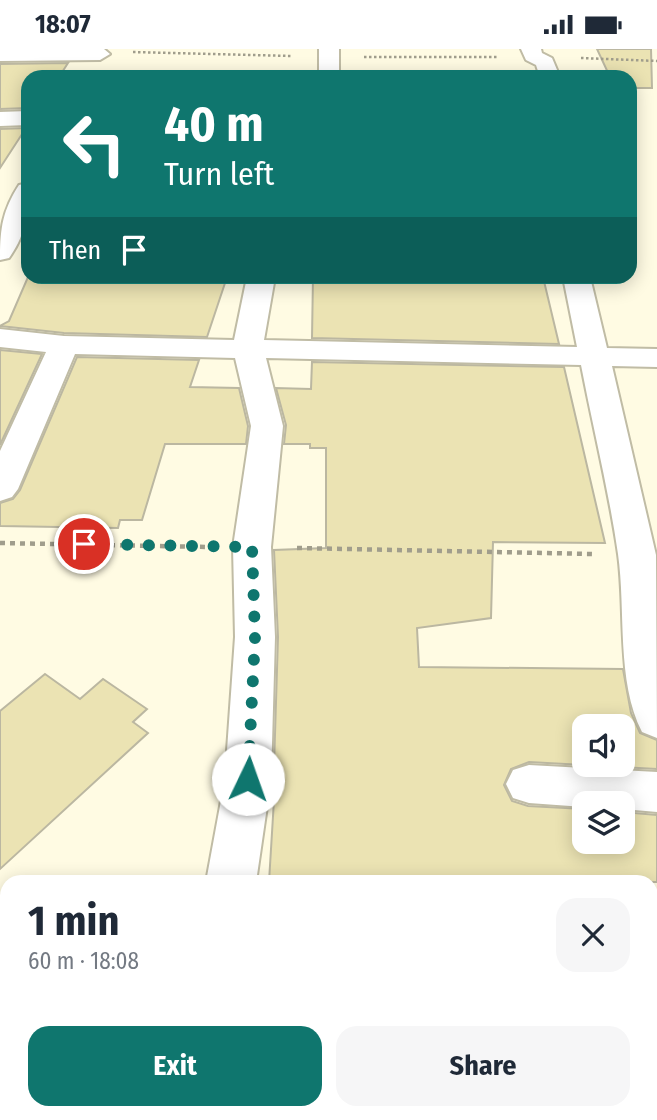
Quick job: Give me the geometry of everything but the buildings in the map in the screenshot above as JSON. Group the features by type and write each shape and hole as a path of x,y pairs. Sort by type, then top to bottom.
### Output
{"street":[{"path":"0,55 101,51 92,70"},
{"path":"532,52 545,62 548,70"},
{"path":"0,119 21,118"},
{"path":"0,251 21,205"},
{"path":"231,875 248,779 255,637 252,547 267,426 248,347 260,284"},
{"path":"579,284 637,555 646,664 657,720"},
{"path":"0,338 64,345 657,358"},
{"path":"0,489 64,345"},
{"path":"529,784 657,792"}],"path":[{"path":"101,51 330,61 532,52 657,61"},
{"path":"0,543 637,555"}],"route":[{"path":"84,544 252,547 255,637 248,779"}]}
